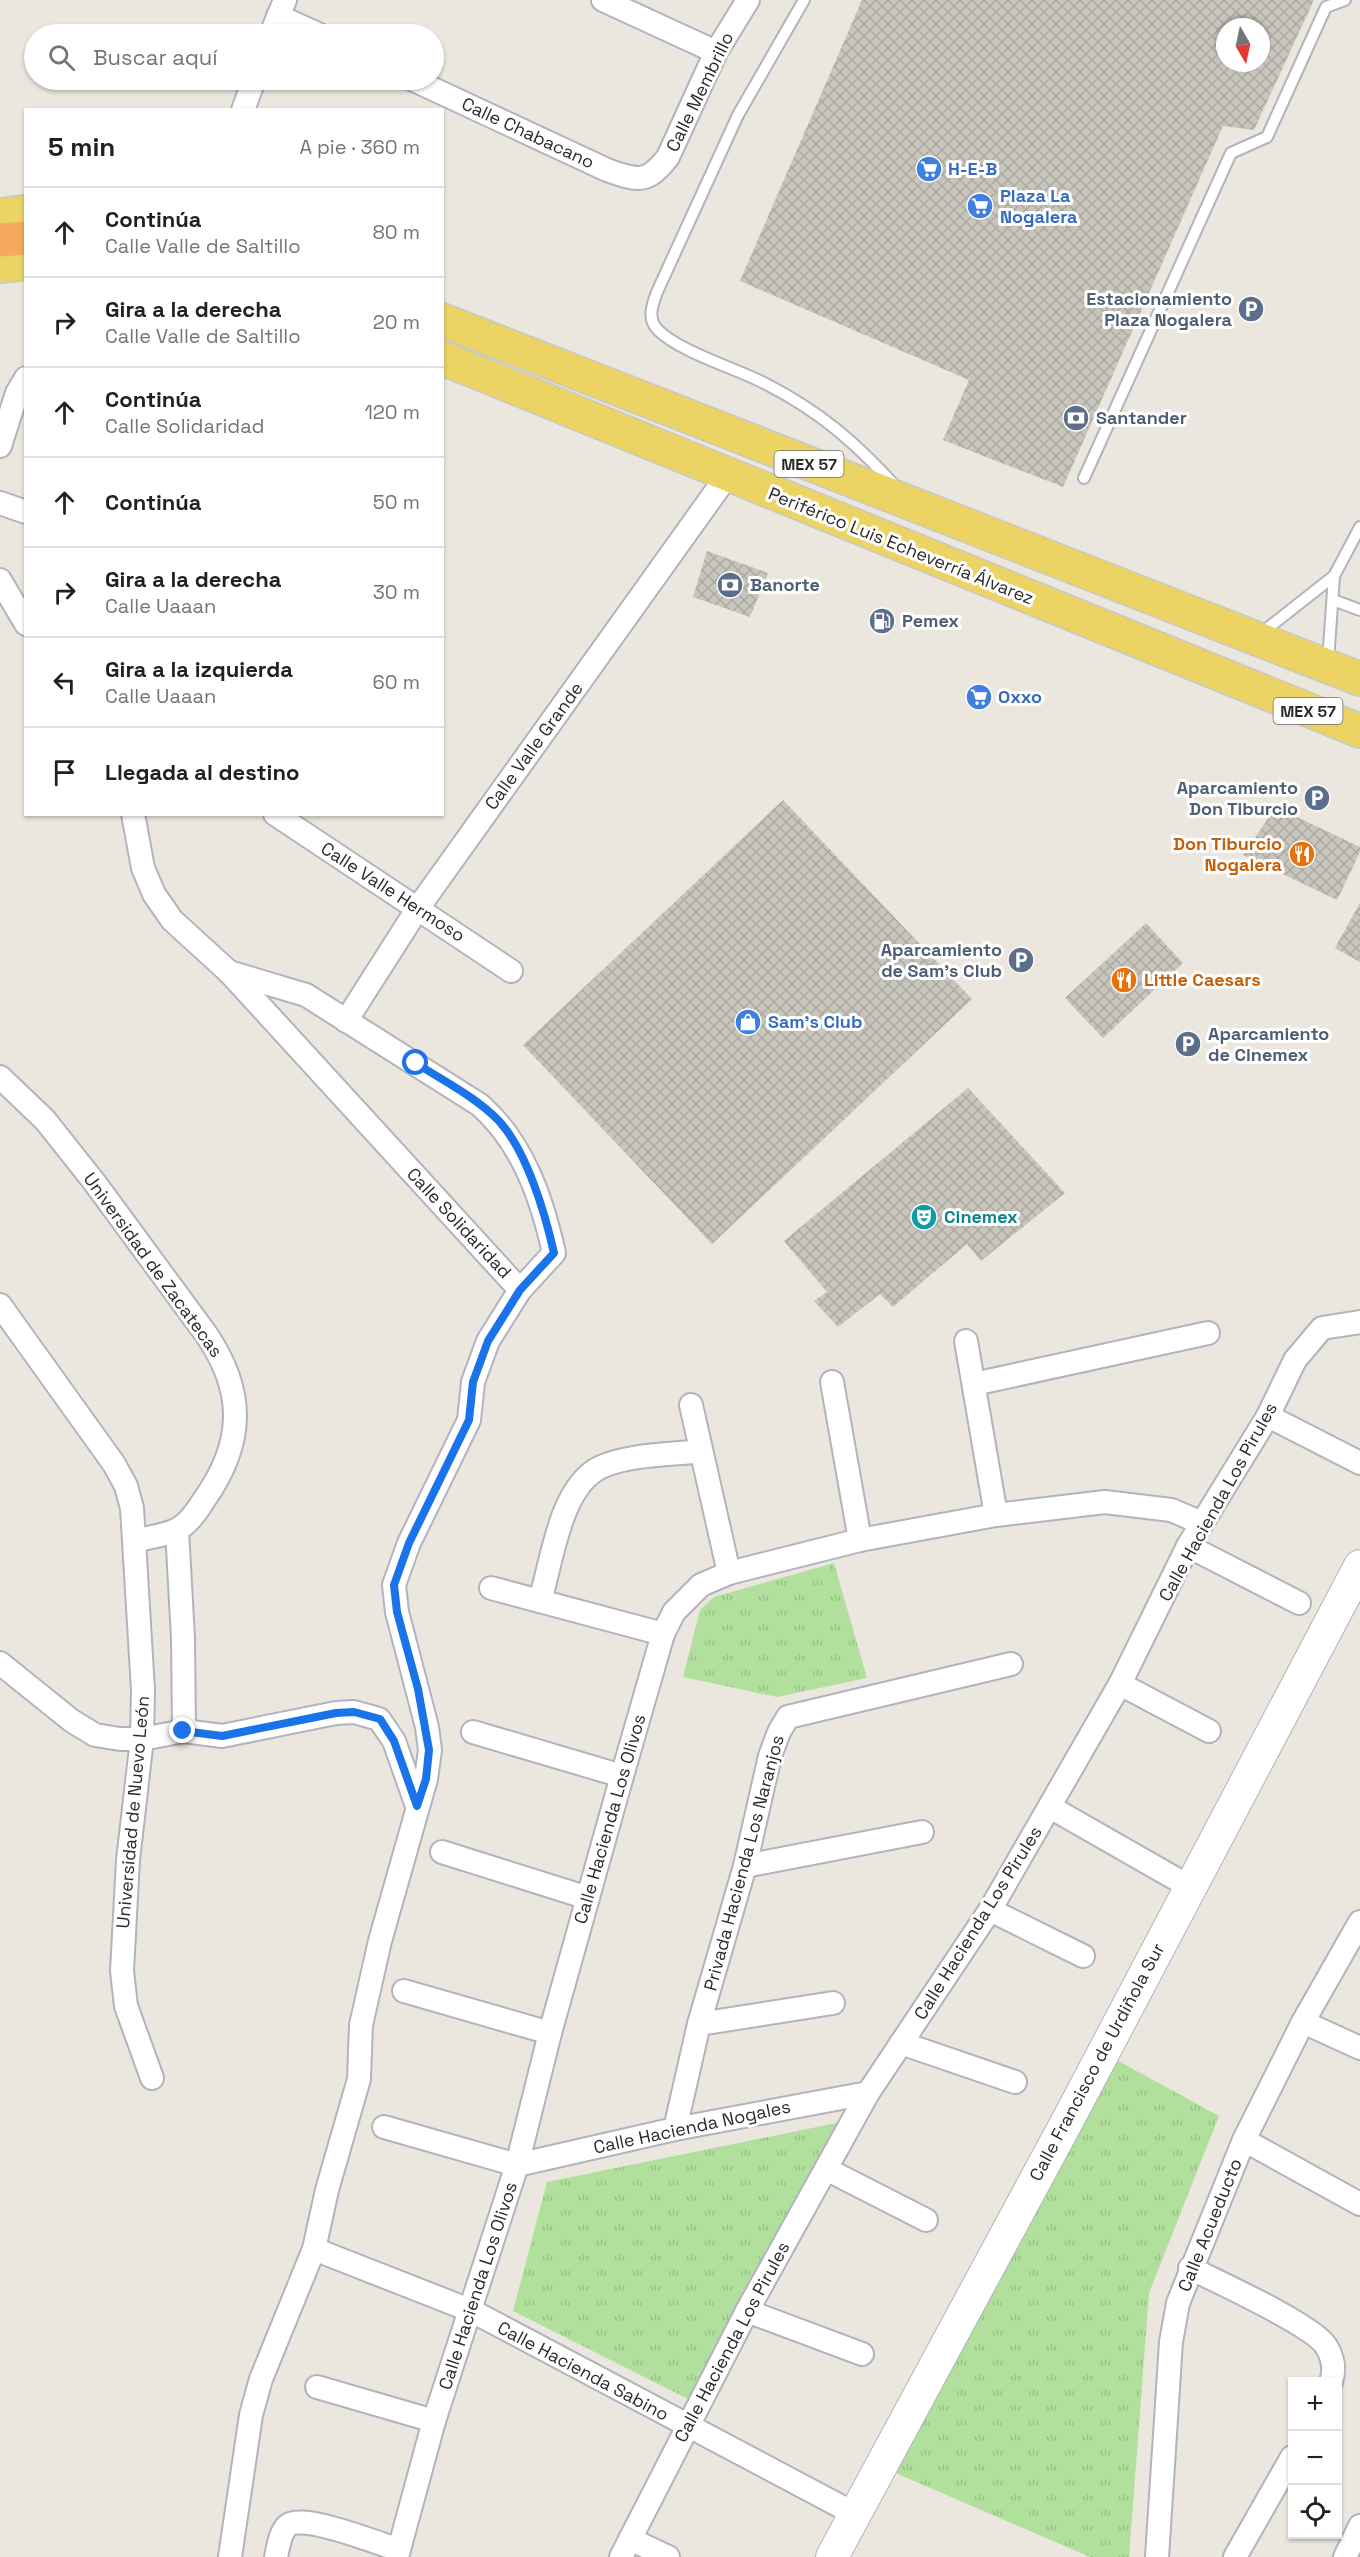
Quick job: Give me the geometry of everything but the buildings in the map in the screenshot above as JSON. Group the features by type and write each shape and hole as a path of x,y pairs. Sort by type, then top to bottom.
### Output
{"highway":[{"path":"0,240 24,238"}],"main road":[{"path":"0,215 24,212"},
{"path":"0,266 24,263"},
{"name":"MEX 57","path":"444,321 1360,679"},
{"name":"Periférico Luis Echeverría Álvarez","path":"444,359 1360,732"},
{"path":"1257,691 1289,685 1328,666"}],"street":[{"path":"603,0 716,52"},
{"name":"Calle Membrillo","path":"645,179 656,172 668,157 716,52 748,0"},
{"path":"278,17 294,24"},
{"path":"244,108 250,90"},
{"name":"Calle Chabacano","path":"435,90 607,170 629,178 645,179"},
{"path":"0,446 17,393 24,381"},
{"name":"Calle Valle Grande","path":"346,1021 418,908 727,476"},
{"path":"0,503 24,511"},
{"path":"0,580 24,621"},
{"name":"Calle Solidaridad","path":"133,816 143,868 153,894 172,920 229,972 520,1290 488,1341 473,1382 469,1420 400,1565 394,1585 397,1612 418,1689 429,1750 426,1779 380,1941 361,2025 359,2079 327,2190 314,2249 261,2379 250,2415 230,2557"},
{"name":"Calle Valle Hermoso","path":"278,816 511,971"},
{"path":"229,972 306,995 480,1105 500,1122 526,1168 544,1216 554,1253 520,1290"},
{"name":"Universidad de Zacatecas","path":"0,1077 45,1120 95,1183 215,1348 231,1378 236,1404 234,1430 227,1458 212,1489 193,1516 177,1530"},
{"name":"Universidad de Nuevo León","path":"0,1305 114,1464 129,1497 135,1540 143,1680 142,1739 128,1860 122,1971 126,2006 152,2078"},
{"name":"Calle Hacienda Los Pirules","path":"626,2548 686,2426 747,2311 828,2170 868,2093 990,1910 1050,1808 1120,1684 1188,1546 1268,1416 1295,1360 1309,1340 1322,1328 1360,1322"},
{"path":"975,1383 1208,1333"},
{"path":"966,1341 996,1515"},
{"path":"832,1382 860,1540"},
{"path":"691,1405 729,1573"},
{"path":"1268,1416 1360,1463"},
{"path":"540,1601 571,1496 586,1477 602,1467 632,1460 701,1451"},
{"name":"Calle Hacienda Los Olivos","path":"398,2553 434,2421 517,2165 550,2032 622,1776 663,1634 674,1612 700,1585 729,1573 860,1540 996,1515 1106,1502 1171,1510 1202,1523"},
{"path":"135,1540 177,1530 183,1638 183,1731"},
{"path":"1188,1546 1299,1603"},
{"name":"Calle Francisco de Urdiñola Sur","path":"832,2557 1070,2116 1360,1566"},
{"path":"492,1588 663,1634"},
{"path":"0,1663 72,1721 95,1735 142,1739 183,1731 222,1736 336,1713 354,1712 380,1719 394,1741 417,1806"},
{"name":"Privada Hacienda Los Naranjos","path":"675,2129 699,2024 744,1866 771,1756 778,1732 788,1717 1011,1664"},
{"path":"1120,1684 1209,1731"},
{"path":"473,1732 622,1776"},
{"path":"1050,1808 1190,1887"},
{"path":"744,1866 922,1832"},
{"path":"442,1852 588,1898"},
{"path":"990,1910 1083,1956"},
{"name":"Calle Acueducto","path":"1157,2557 1172,2342 1178,2303 1190,2268 1244,2140 1303,2022 1360,1922"},
{"path":"404,1991 550,2032"},
{"path":"699,2024 833,2003"},
{"path":"1303,2022 1360,2048"},
{"path":"901,2043 1015,2082"},
{"name":"Calle Hacienda Nogales","path":"517,2165 675,2129 868,2093"},
{"path":"384,2127 517,2165"},
{"path":"1244,2140 1360,2204"},
{"path":"828,2170 926,2220"},
{"name":"Calle Hacienda Sabino","path":"314,2249 471,2311 855,2514"},
{"path":"1190,2268 1308,2329 1326,2345 1332,2359 1331,2377"},
{"path":"747,2311 862,2354"},
{"path":"317,2387 434,2421"},
{"path":"1235,2557 1288,2466"},
{"path":"276,2557 286,2526 293,2523 319,2525 398,2553"},
{"path":"1345,2557 1360,2526"},
{"path":"626,2548 668,2557"}],"lane":[{"path":"804,0 738,115 659,286 651,315 653,325 670,339 762,382 831,423 852,441 912,505"},
{"path":"1084,478 1231,153 1267,137 1326,7 1345,0"},
{"path":"1256,638 1334,576 1360,527"},
{"path":"1328,666 1334,576"},
{"path":"1333,600 1360,610"}],"green space":[{"path":"834,1563 867,1678 777,1697 683,1677 700,1610 714,1597"},
{"path":"1113,2058 1219,2116 1149,2293 1129,2557 1090,2557 891,2471"},
{"path":"851,2120 690,2400 513,2311 547,2182"}],"place":[{"name":"H-E-B","path":"929,169"},
{"name":"Plaza La Nogalera","path":"980,206"},
{"name":"Estacionamiento Plaza Nogalera","path":"1251,309"},
{"name":"Santander","path":"1076,418"},
{"name":"Banorte","path":"730,585"},
{"name":"Pemex","path":"882,621"},
{"name":"Oxxo","path":"979,697"},
{"name":"Aparcamiento Don Tiburcio","path":"1317,798"},
{"name":"Don Tiburcio Nogalera","path":"1302,854"},
{"name":"Aparcamiento de Sam's Club","path":"1021,960"},
{"name":"Little Caesars","path":"1124,980"},
{"name":"Sam's Club","path":"748,1022"},
{"name":"Aparcamiento de Cinemex","path":"1188,1044"},
{"name":"Cinemex","path":"924,1217"}],"route":[{"path":"183,1731 222,1736 256,1731 336,1713 354,1712 380,1719 394,1741 417,1806 426,1779 429,1750 427,1727 397,1612 394,1585 409,1543 469,1420 473,1382 488,1341 520,1290 554,1253 550,1234 526,1168 500,1122 480,1105 416,1063"}]}
